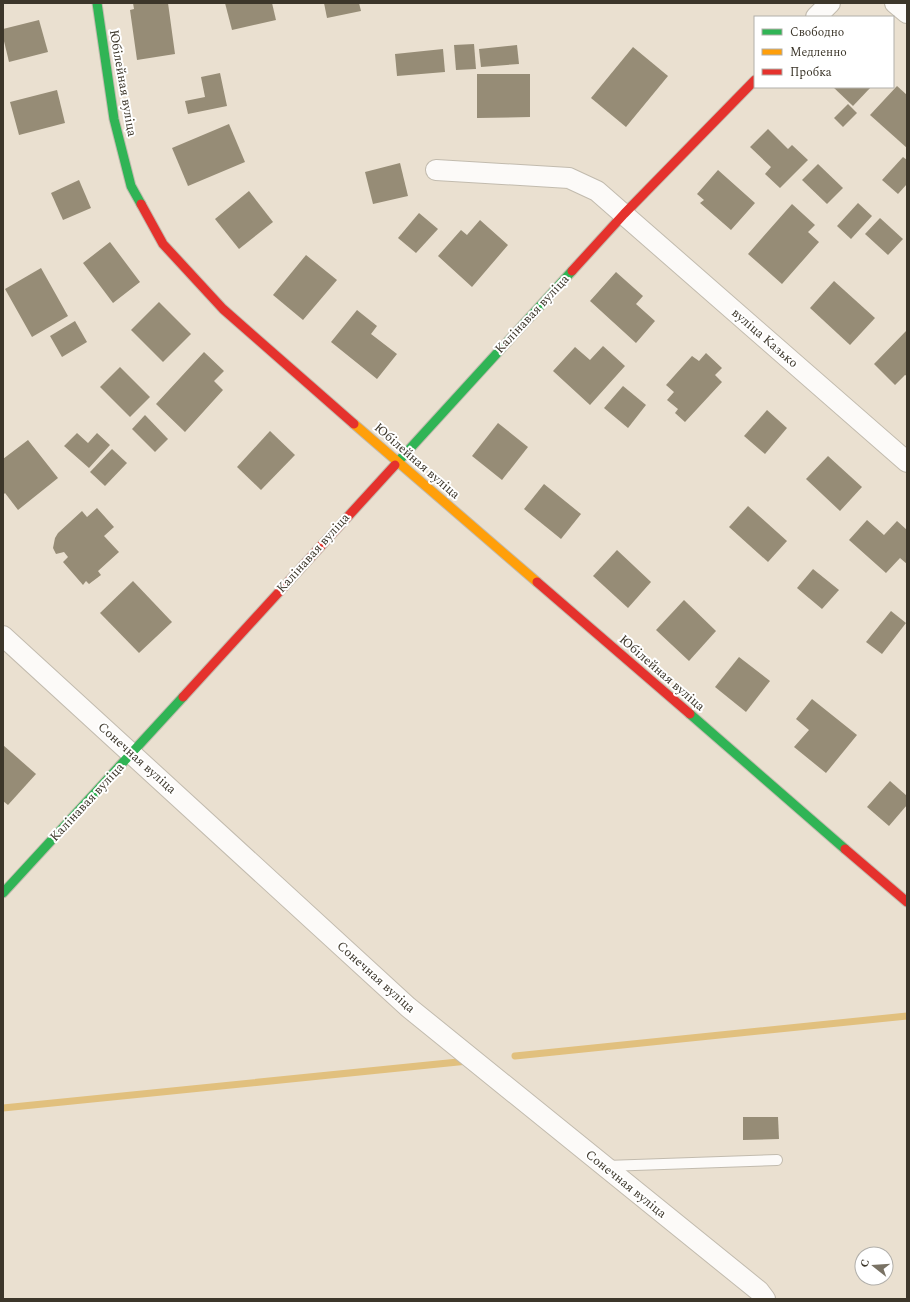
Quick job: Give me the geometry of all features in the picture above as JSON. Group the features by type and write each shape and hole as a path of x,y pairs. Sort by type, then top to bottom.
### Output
{"street":[{"name":"Юбілейная вуліца","path":"97,3 114,119 131,186 163,244 223,309 907,902"},
{"path":"817,16 830,3"},
{"path":"895,3 907,13"},
{"name":"Калінавая вуліца","path":"3,893 624,214 754,81"},
{"path":"436,170 569,178 596,191 624,214"},
{"name":"вуліца Казько","path":"624,214 907,462"},
{"name":"Сонечная вуліца","path":"3,636 408,1007 759,1292 765,1299"}],"lane":[{"path":"604,1166 777,1160"}],"building":[{"path":"133,3 168,3 175,54 137,60 130,10 134,9"},
{"path":"225,3 272,3 276,20 232,30"},
{"path":"324,3 359,3 361,11 327,18"},
{"path":"39,20 48,52 9,62 3,37 3,29"},
{"path":"474,44 476,69 456,70 454,45"},
{"path":"517,45 519,64 481,67 479,49"},
{"path":"633,47 668,76 626,127 591,98"},
{"path":"443,49 445,72 397,76 395,54"},
{"path":"220,73 227,106 188,114 185,101 205,97 201,77"},
{"path":"477,74 530,74 530,117 477,118"},
{"path":"897,86 907,95 907,148 870,115"},
{"path":"834,88 870,88 853,106"},
{"path":"57,90 65,123 19,135 10,102"},
{"path":"848,104 857,113 843,127 834,118"},
{"path":"229,124 245,162 188,186 172,148"},
{"path":"768,129 788,149 792,145 808,160 780,188 765,174 771,167 750,147"},
{"path":"903,157 907,160 907,184 898,194 882,180"},
{"path":"400,163 408,196 373,204 365,172"},
{"path":"818,164 843,188 827,204 802,180"},
{"path":"718,170 755,203 731,230 700,203 704,200 697,194"},
{"path":"79,180 91,208 63,220 51,193"},
{"path":"249,191 273,222 239,249 215,219"},
{"path":"858,203 872,216 851,239 837,226"},
{"path":"792,204 815,225 808,232 819,242 782,284 748,254"},
{"path":"419,213 438,229 416,253 398,238"},
{"path":"880,218 903,239 888,255 865,234"},
{"path":"480,220 508,245 472,287 438,256 461,230 467,235"},
{"path":"110,242 140,282 113,303 83,263"},
{"path":"306,255 337,280 303,320 273,295"},
{"path":"41,268 68,316 32,337 5,289"},
{"path":"616,272 643,296 636,304 655,321 636,343 590,301"},
{"path":"834,281 875,318 850,345 810,308"},
{"path":"159,302 191,334 163,362 131,330"},
{"path":"357,310 377,326 371,334 397,354 377,379 331,342"},
{"path":"75,321 87,342 62,357 50,336"},
{"path":"907,330 907,376 905,375 895,385 874,364"},
{"path":"603,346 625,366 590,405 553,371 575,347 590,360"},
{"path":"204,352 224,371 214,381 223,390 185,432 156,404"},
{"path":"706,353 722,368 715,375 722,382 685,422 675,413 678,409 667,400 674,392 666,385 692,356 699,361"},
{"path":"120,367 150,397 130,417 100,387"},
{"path":"623,386 646,405 628,428 604,408"},
{"path":"767,410 787,428 765,454 744,436"},
{"path":"145,415 168,439 155,452 132,429"},
{"path":"498,423 528,447 502,480 472,456"},
{"path":"270,431 295,455 261,490 237,467"},
{"path":"77,433 88,443 97,433 110,445 89,468 64,446"},
{"path":"28,440 58,478 18,510 5,493 3,495 3,459"},
{"path":"112,449 127,463 105,486 90,472"},
{"path":"828,456 862,487 840,511 806,479"},
{"path":"544,484 581,514 561,539 524,509"},
{"path":"748,506 787,541 768,562 729,527"},
{"path":"97,508 114,527 104,536 119,552 98,571 101,575 89,584 86,581 83,585 63,562 68,557 64,552 56,554 53,548 55,538 58,533 82,511 87,517"},
{"path":"867,520 884,535 897,521 907,530 907,564 900,558 886,573 849,540"},
{"path":"617,550 651,582 628,608 593,576"},
{"path":"813,569 839,590 822,609 797,588"},
{"path":"133,581 172,622 139,653 100,613"},
{"path":"684,600 716,631 689,661 656,630"},
{"path":"891,611 906,623 882,654 866,642"},
{"path":"739,657 770,681 746,712 715,687"},
{"path":"812,699 857,735 826,773 794,747 809,730 796,719"},
{"path":"3,745 36,774 8,805 3,801"},
{"path":"890,781 907,796 907,805 889,826 867,807"},
{"path":"743,1117 778,1117 779,1139 743,1140"}],"waterway":[{"path":"515,1056 907,1016"},
{"path":"3,1108 468,1061"}],"traffic: fast":[{"path":"97,3 114,119 131,186 141,204"},
{"path":"395,465 572,271"},
{"path":"3,893 183,697"},
{"path":"690,714 845,849"}],"traffic: slow":[{"path":"354,424 537,582"}],"traffic: jam":[{"path":"572,271 624,214 754,81"},
{"path":"141,204 163,244 223,309 354,424"},
{"path":"183,697 395,465"},
{"path":"537,582 690,714"},
{"path":"845,849 907,902"}]}
